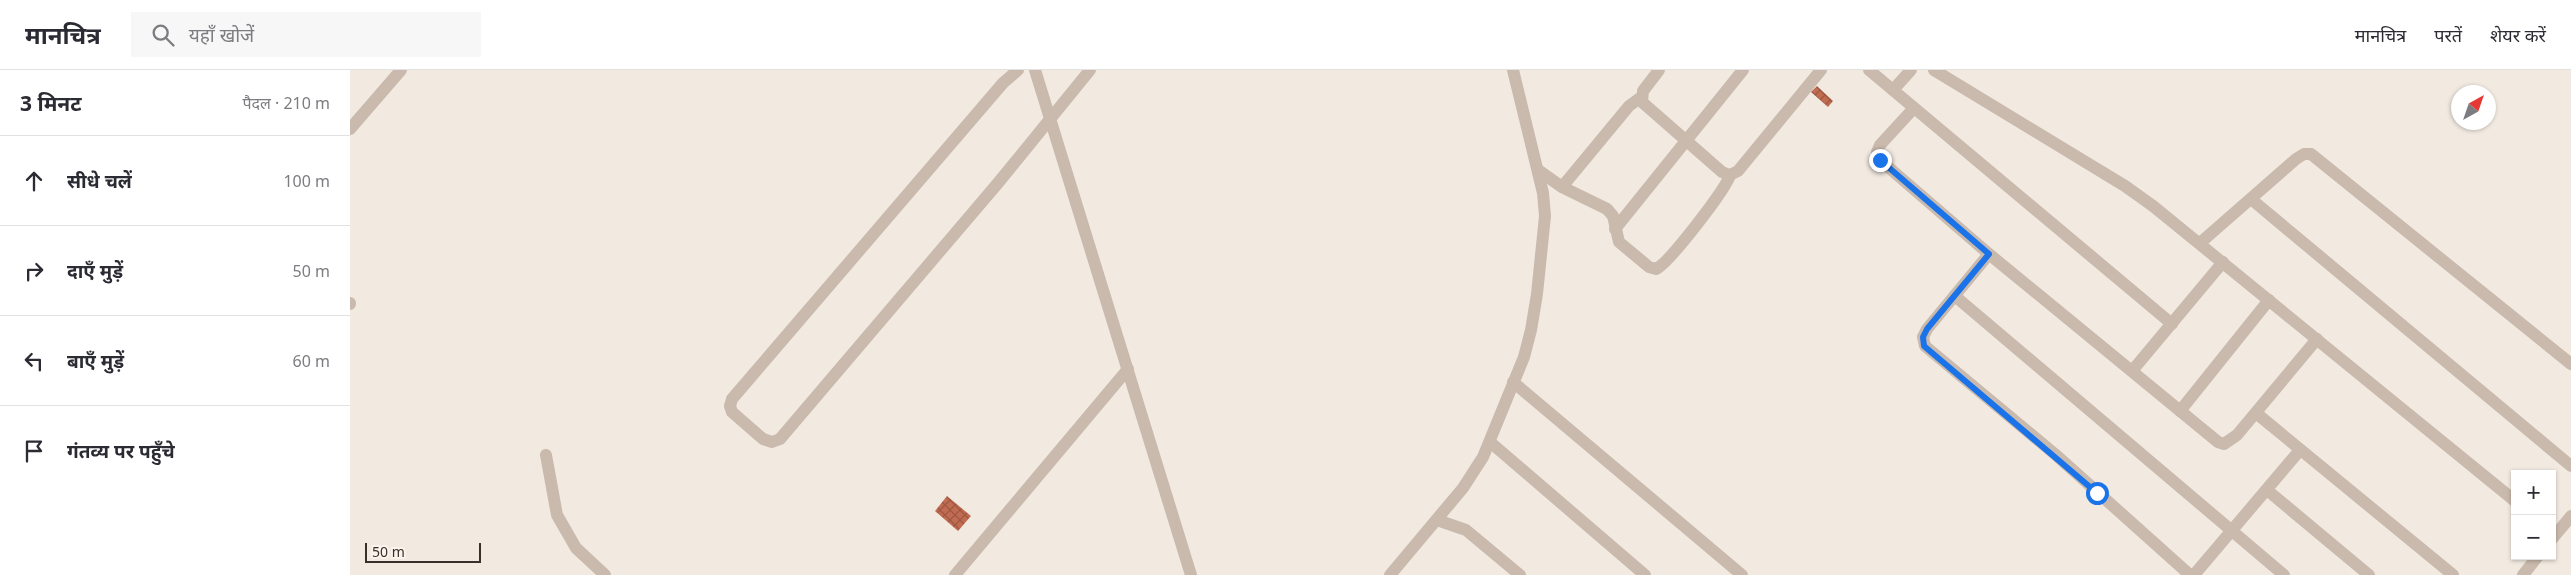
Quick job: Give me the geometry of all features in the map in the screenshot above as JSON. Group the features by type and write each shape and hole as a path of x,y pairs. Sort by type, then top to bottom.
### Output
{"street":[{"path":"350,129 401,70"},
{"path":"1018,70 1003,84 732,399 730,406 732,412 768,442 780,439 998,183 1050,117 1075,91 1090,70"},
{"path":"1035,70 1192,575"},
{"path":"1390,575 1437,520 1475,471 1490,442 1524,357 1543,250 1545,216 1538,170 1513,70"},
{"path":"1562,187 1629,106 1640,98 1659,70"},
{"path":"1615,229 1684,140 1743,70"},
{"path":"1538,170 1562,187 1607,209 1613,216 1616,236 1623,246 1649,267 1659,268 1721,191 1730,175 1738,170 1821,70"},
{"path":"1869,70 2172,324"},
{"path":"1893,90 1911,70"},
{"path":"1934,70 2125,186 2200,243 2511,498"},
{"path":"1640,98 1644,105 1684,140 1722,172 1730,175"},
{"path":"1914,108 1880,145 1878,156 1989,254 2212,438 2224,444 2237,435 2317,339"},
{"path":"2200,243 2296,159 2304,154 2317,157 2571,364"},
{"path":"2251,199 2571,466"},
{"path":"1989,254 1956,297 1924,333 1923,341 1927,349 2056,455 2190,575"},
{"path":"2132,371 2223,262"},
{"path":"1956,297 2284,575"},
{"path":"2180,411 2269,300"},
{"path":"955,575 1128,369"},
{"path":"1514,382 1742,575"},
{"path":"2256,413 2453,575"},
{"path":"1490,442 1645,575"},
{"path":"2194,575 2300,450"},
{"path":"546,455 557,515 576,548 605,575"},
{"path":"2267,490 2369,575"},
{"path":"2556,532 2571,516"},
{"path":"1437,520 1466,530 1520,575"},
{"path":"2523,575 2535,560"}],"building":[{"path":"1817,86 1833,101 1828,107 1811,92"},
{"path":"947,496 971,516 958,531 935,511"}],"route":[{"path":"1880,160 1989,254 1956,297 1924,333 1924,346 2056,455 2097,493"}]}
